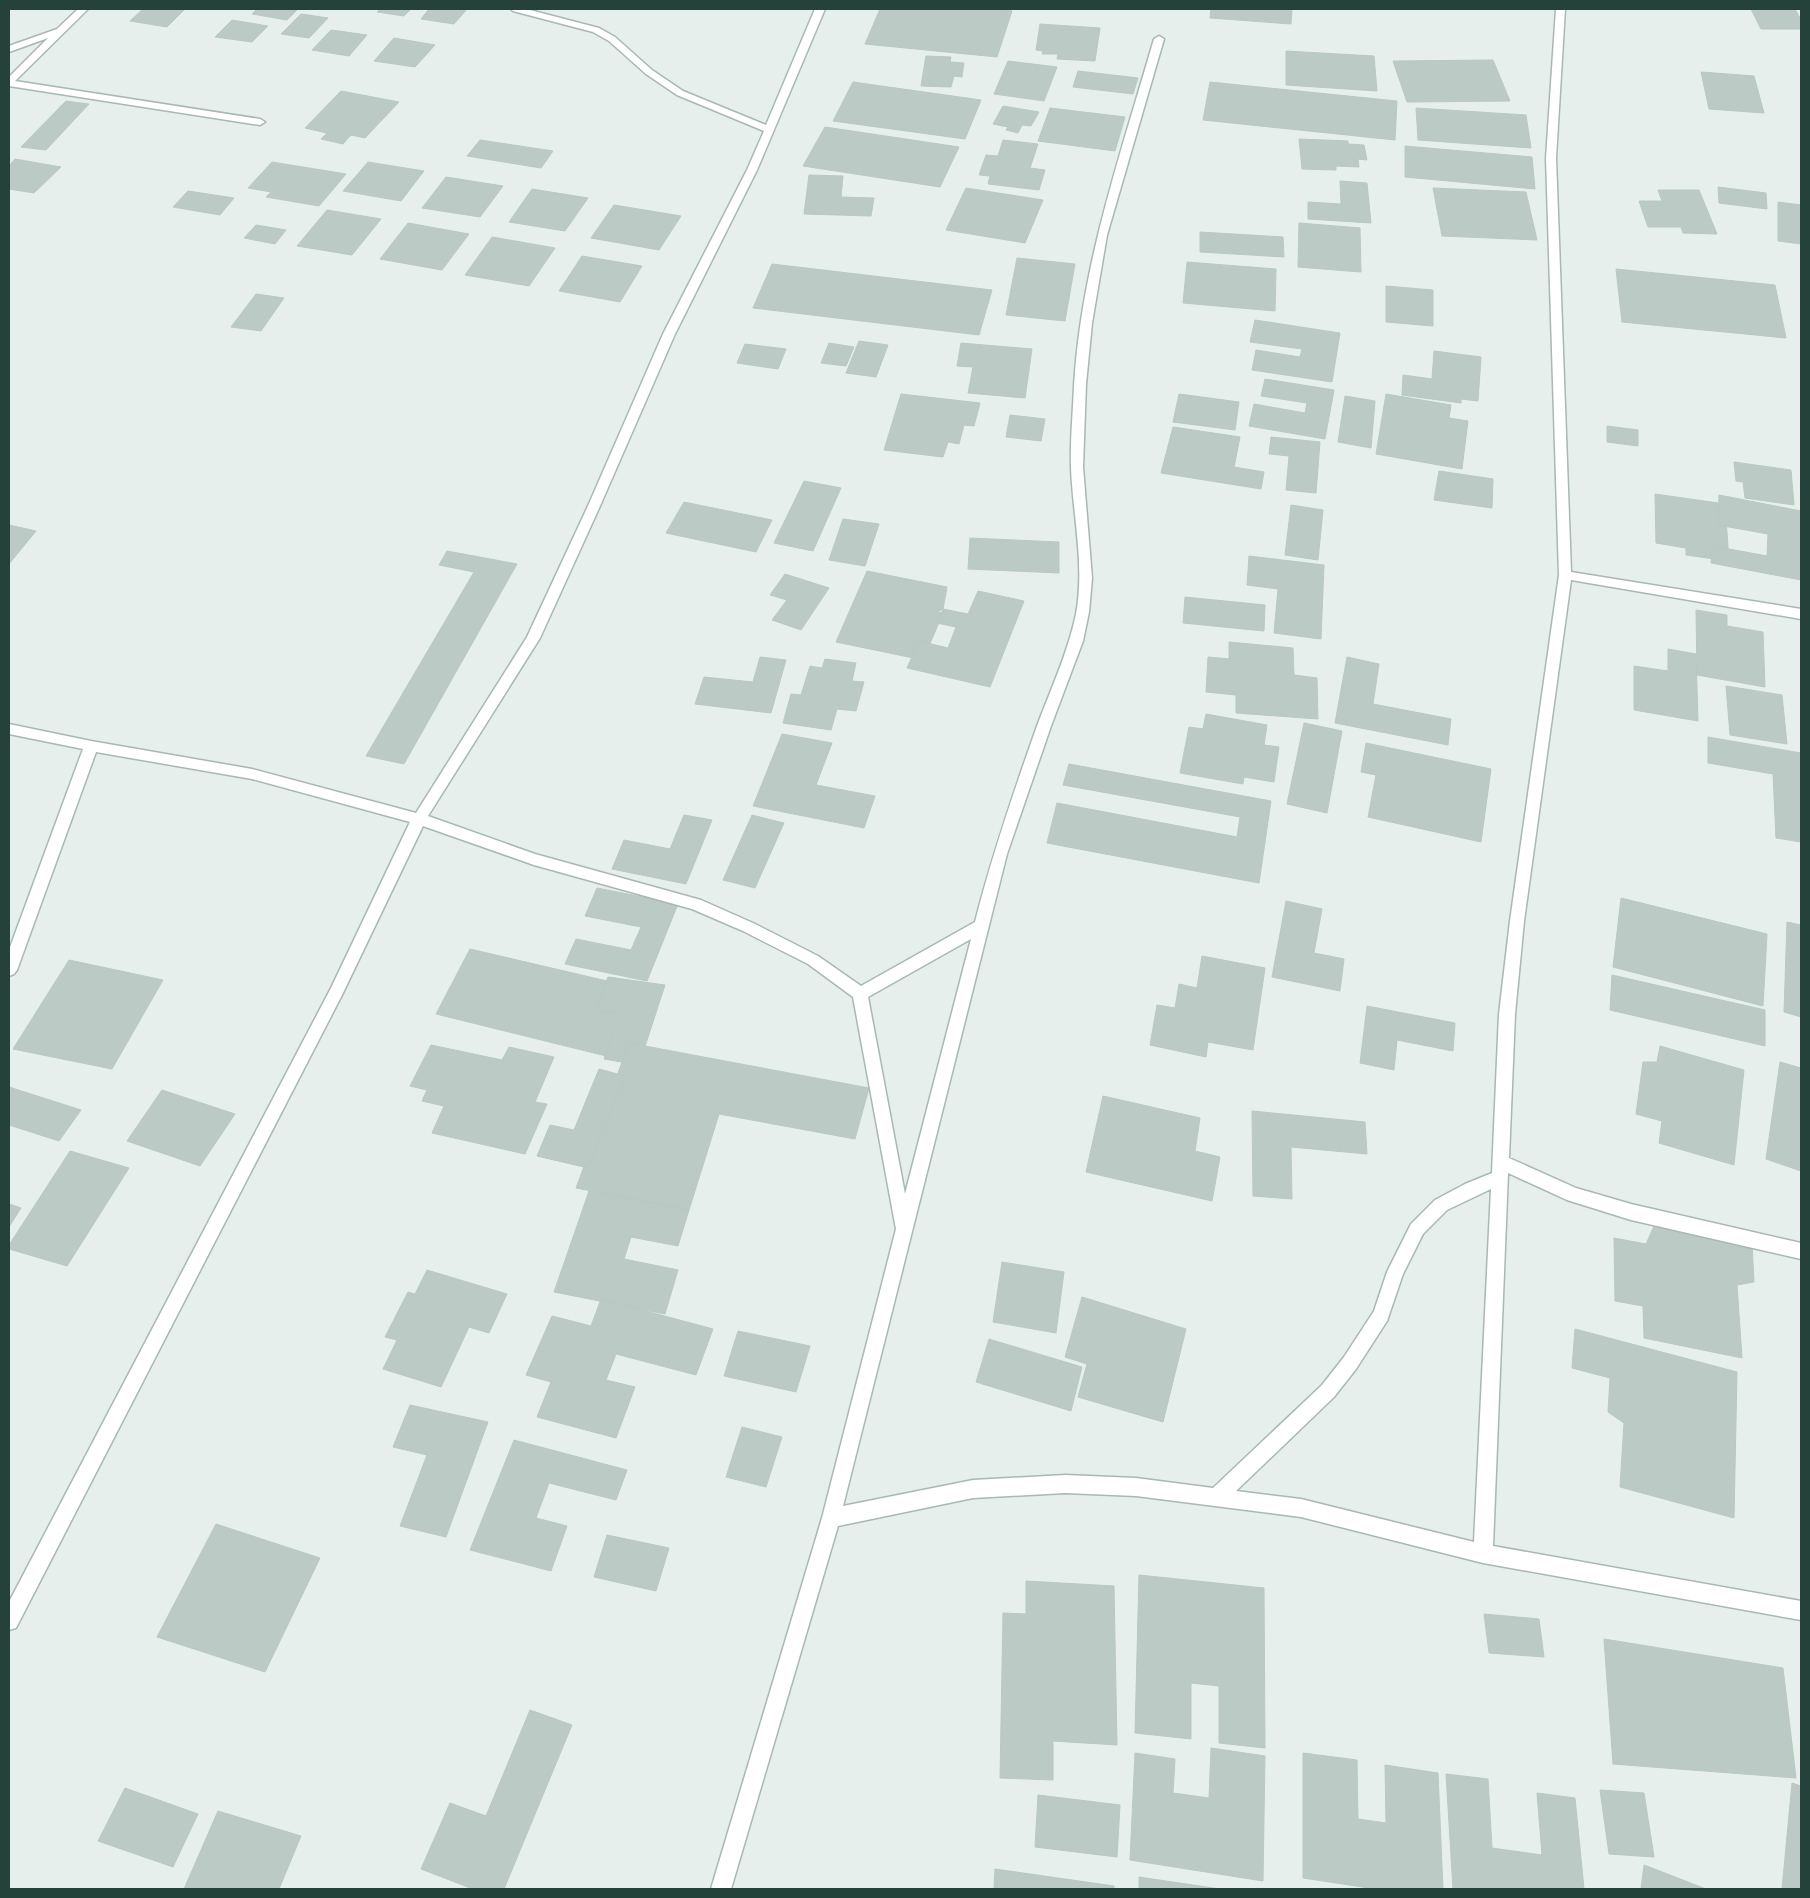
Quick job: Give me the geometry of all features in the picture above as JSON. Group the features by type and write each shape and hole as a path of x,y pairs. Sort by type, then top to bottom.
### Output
{"street":[{"path":"9,83 82,9"},
{"path":"516,9 596,30 612,39 649,72 680,93 770,130"},
{"path":"9,1619 328,1009 419,819 533,638 594,506 669,334 752,170 820,9"},
{"path":"1483,1554 1507,1014 1517,921 1565,575 1551,158 1561,9"},
{"path":"9,49 60,31"},
{"path":"720,1889 832,1518 1000,854 1044,726 1076,641 1083,612 1086,578 1077,467 1080,384 1086,323 1102,235 1159,39"},
{"path":"9,83 260,122"},
{"path":"1565,575 1801,614"},
{"path":"9,729 91,746 252,774 419,819 534,859 696,904 748,927 814,960 860,994 904,1231"},
{"path":"9,970 91,746"},
{"path":"860,994 981,926"},
{"path":"1501,1170 1573,1195 1631,1212 1801,1251"},
{"path":"1216,1497 1328,1391 1350,1363 1381,1315 1395,1272 1417,1230 1441,1205 1501,1170"},
{"path":"832,1518 973,1489 1056,1484 1136,1487 1301,1508 1483,1554 1801,1611"}],"building":[{"path":"143,9 185,9 167,27 130,21"},
{"path":"257,9 298,9 287,20 252,14"},
{"path":"381,9 411,9 404,16 377,12"},
{"path":"429,9 467,9 454,24 421,19"},
{"path":"880,9 993,9 1012,11 997,57 865,44"},
{"path":"1211,9 1292,9 1291,24 1210,18"},
{"path":"1751,9 1795,9 1801,20 1801,29 1761,29"},
{"path":"301,14 328,18 309,38 281,34"},
{"path":"232,20 268,26 252,42 215,37"},
{"path":"1040,24 1100,28 1095,61 1057,59 1058,54 1042,54 1043,51 1036,50"},
{"path":"331,30 367,35 349,56 312,50"},
{"path":"394,38 435,45 415,67 374,61"},
{"path":"1286,51 1374,56 1377,91 1286,85"},
{"path":"926,56 951,57 950,62 964,63 962,77 954,76 951,87 921,86"},
{"path":"1493,60 1510,101 1407,102 1393,61"},
{"path":"1008,61 1057,67 1044,101 994,94"},
{"path":"1078,71 1138,78 1133,94 1073,87"},
{"path":"1701,72 1754,76 1764,113 1709,109"},
{"path":"853,82 981,100 965,139 833,121"},
{"path":"1210,82 1397,101 1395,140 1203,120"},
{"path":"341,91 399,102 365,138 351,135 343,144 321,139 327,133 305,128"},
{"path":"66,101 89,104 46,150 21,147"},
{"path":"1003,106 1039,112 1031,126 1022,125 1018,133 1006,130 1008,127 993,124"},
{"path":"1050,108 1125,117 1115,151 1038,141"},
{"path":"1416,108 1526,115 1531,148 1418,140"},
{"path":"825,127 959,147 940,187 803,166"},
{"path":"1299,139 1348,141 1348,144 1364,145 1367,160 1358,159 1359,167 1336,166 1336,170 1302,169"},
{"path":"480,140 553,151 541,168 467,156"},
{"path":"1003,140 1038,144 1030,168 1045,170 1039,190 988,184 990,176 979,175 986,155 998,156"},
{"path":"1405,146 1532,157 1535,189 1405,177"},
{"path":"15,159 61,167 34,193 9,189 9,166"},
{"path":"272,162 346,174 319,206 266,197 271,192 248,188"},
{"path":"368,162 424,171 401,201 343,191"},
{"path":"809,175 843,176 841,197 874,198 871,216 804,214"},
{"path":"446,177 503,186 480,217 422,208"},
{"path":"1340,181 1367,183 1371,223 1308,219 1308,202 1341,204"},
{"path":"1718,187 1766,193 1767,209 1719,203"},
{"path":"966,188 1043,200 1025,243 946,230"},
{"path":"1433,188 1526,192 1537,240 1442,236"},
{"path":"532,189 588,198 565,231 509,222"},
{"path":"1658,190 1699,190 1717,234 1683,233 1681,227 1648,227 1639,201 1662,201"},
{"path":"188,191 234,198 220,215 173,207"},
{"path":"1778,202 1801,205 1801,244 1778,241"},
{"path":"614,205 681,216 659,250 591,238"},
{"path":"327,210 381,219 352,255 297,246"},
{"path":"408,223 469,234 442,270 380,259"},
{"path":"1299,223 1360,228 1361,272 1298,267"},
{"path":"256,225 286,230 275,244 244,238"},
{"path":"1200,232 1283,237 1284,257 1200,252"},
{"path":"492,237 555,248 529,286 465,275"},
{"path":"582,256 642,266 620,302 559,291"},
{"path":"1017,258 1075,264 1065,321 1006,315"},
{"path":"1187,262 1276,269 1275,311 1183,303"},
{"path":"772,264 992,290 979,335 753,308"},
{"path":"1616,269 1775,285 1786,338 1622,322"},
{"path":"1386,286 1433,290 1433,326 1386,322"},
{"path":"256,294 284,298 261,331 231,327"},
{"path":"1255,320 1340,333 1332,382 1252,370 1256,350 1300,357 1302,349 1250,342"},
{"path":"859,341 888,345 876,377 846,373"},
{"path":"829,343 854,347 846,366 821,363"},
{"path":"961,343 1032,349 1025,398 968,393 973,367 957,366"},
{"path":"745,344 786,349 778,369 737,363"},
{"path":"1434,351 1481,357 1478,401 1461,399 1461,403 1402,395 1403,375 1432,379"},
{"path":"1265,379 1334,390 1325,439 1249,426 1254,404 1305,413 1307,403 1261,396"},
{"path":"901,394 980,403 974,426 964,425 959,444 948,442 943,457 884,450"},
{"path":"1179,394 1239,402 1235,430 1173,422"},
{"path":"1386,394 1451,405 1449,418 1468,421 1462,469 1376,454"},
{"path":"1345,396 1375,401 1371,448 1338,442"},
{"path":"1010,415 1045,419 1041,441 1006,437"},
{"path":"1607,426 1638,430 1638,446 1607,442"},
{"path":"1173,427 1240,437 1234,467 1264,472 1261,489 1161,473"},
{"path":"1271,437 1320,442 1316,493 1286,490 1289,456 1269,454"},
{"path":"1734,462 1791,470 1794,505 1745,498 1743,482 1736,481"},
{"path":"1439,471 1493,479 1492,508 1434,500"},
{"path":"804,481 841,488 813,551 774,543"},
{"path":"1655,494 1725,504 1729,561 1686,555 1686,548 1656,543"},
{"path":"1719,495 1801,511 1801,580 1711,563 1713,546 1767,556 1768,534 1718,525"},
{"path":"684,502 772,520 756,552 666,533"},
{"path":"1291,505 1323,510 1318,560 1285,555"},
{"path":"843,519 879,524 865,566 829,560"},
{"path":"9,525 36,531 9,564"},
{"path":"970,538 1059,542 1059,573 968,569"},
{"path":"447,551 517,564 404,764 366,756 474,572 439,565"},
{"path":"1249,556 1324,565 1321,639 1274,633 1278,589 1247,585"},
{"path":"867,571 947,587 943,609 937,612 943,613 923,660 836,642"},
{"path":"785,574 829,588 801,630 772,620 787,600 770,595"},
{"path":"978,591 1024,601 990,687 907,668 919,641 948,648 956,627 937,623 943,609 968,614"},
{"path":"1185,597 1265,605 1264,631 1183,623"},
{"path":"1696,610 1727,615 1727,626 1763,632 1765,687 1697,675"},
{"path":"1229,642 1293,648 1294,675 1317,678 1318,719 1236,713 1236,695 1206,692 1208,657 1229,659"},
{"path":"1668,649 1696,654 1698,721 1634,710 1634,666 1668,671"},
{"path":"760,657 786,660 771,713 695,704 704,677 753,682"},
{"path":"1347,657 1379,664 1373,704 1451,719 1448,745 1335,723"},
{"path":"825,659 856,663 852,681 864,682 856,711 837,709 831,730 783,723 791,694 801,695 810,666 822,668"},
{"path":"1726,686 1782,695 1787,744 1730,735"},
{"path":"1206,714 1267,725 1264,745 1279,747 1274,782 1244,777 1243,784 1180,773 1189,727 1203,729"},
{"path":"1304,723 1342,731 1327,813 1287,804"},
{"path":"782,734 832,743 816,785 875,796 864,828 753,806"},
{"path":"1708,737 1801,753 1801,842 1776,838 1773,774 1708,763"},
{"path":"1366,743 1491,769 1481,842 1368,817 1376,775 1361,772"},
{"path":"1069,764 1271,801 1259,883 1047,843 1057,803 1237,837 1240,817 1063,785"},
{"path":"684,815 712,820 686,884 612,869 624,840 670,849"},
{"path":"752,815 784,823 755,888 723,880"},
{"path":"597,888 678,904 647,981 565,964 576,939 631,950 641,927 585,916"},
{"path":"1621,898 1767,934 1763,1006 1613,967"},
{"path":"1286,901 1322,909 1314,953 1344,959 1340,991 1272,977"},
{"path":"1787,922 1801,925 1801,1017 1784,1012"},
{"path":"470,949 637,988 606,1056 436,1014"},
{"path":"1202,956 1265,968 1253,1050 1208,1042 1206,1057 1150,1045 1157,1005 1175,1008 1179,984 1197,988"},
{"path":"69,960 163,980 112,1069 13,1049"},
{"path":"1612,975 1765,1010 1765,1046 1610,1010"},
{"path":"608,977 665,985 639,1065 604,1059 619,1014 596,1010"},
{"path":"1367,1006 1455,1023 1453,1051 1397,1040 1394,1070 1360,1063"},
{"path":"629,1043 869,1088 855,1139 719,1114 689,1210 576,1188"},
{"path":"431,1045 502,1060 509,1047 554,1057 535,1102 547,1104 525,1154 432,1133 444,1106 422,1101 427,1090 410,1086"},
{"path":"1660,1046 1744,1070 1734,1165 1659,1143 1662,1121 1636,1114 1643,1062 1657,1062"},
{"path":"1780,1062 1801,1068 1801,1171 1766,1159"},
{"path":"599,1069 625,1076 588,1168 537,1156 550,1125 574,1130"},
{"path":"9,1087 81,1110 59,1141 9,1125"},
{"path":"162,1090 235,1114 200,1166 127,1141"},
{"path":"1103,1096 1200,1118 1195,1151 1220,1157 1212,1201 1086,1172"},
{"path":"1252,1111 1365,1122 1367,1154 1291,1147 1292,1199 1253,1196"},
{"path":"70,1151 129,1168 67,1266 9,1249 9,1245"},
{"path":"589,1191 689,1210 678,1246 631,1237 624,1259 678,1270 665,1314 554,1292"},
{"path":"9,1204 21,1208 9,1227"},
{"path":"1655,1224 1752,1244 1754,1282 1737,1285 1742,1358 1644,1338 1643,1306 1615,1301 1614,1238 1646,1244"},
{"path":"1002,1262 1064,1272 1056,1333 993,1322"},
{"path":"427,1270 507,1294 489,1333 469,1327 441,1387 383,1369 397,1340 385,1337 408,1292 415,1294"},
{"path":"1082,1297 1186,1329 1163,1422 1078,1397 1087,1364 1065,1357"},
{"path":"601,1299 713,1329 696,1375 616,1354 606,1380 635,1387 616,1438 537,1417 551,1382 526,1375 552,1316 591,1326"},
{"path":"1575,1329 1737,1372 1734,1518 1620,1487 1624,1423 1608,1412 1610,1378 1572,1368"},
{"path":"738,1331 810,1346 796,1392 724,1376"},
{"path":"989,1339 1082,1367 1071,1411 976,1382"},
{"path":"410,1405 488,1422 446,1537 400,1526 427,1455 393,1447"},
{"path":"742,1427 782,1437 766,1487 726,1477"},
{"path":"514,1440 627,1470 616,1500 549,1483 536,1518 567,1526 551,1571 470,1550"},
{"path":"216,1524 320,1558 265,1672 157,1637"},
{"path":"607,1535 669,1548 656,1591 594,1577"},
{"path":"1139,1575 1264,1588 1265,1748 1219,1743 1219,1686 1191,1683 1191,1739 1135,1733"},
{"path":"1026,1581 1114,1586 1117,1745 1053,1741 1053,1780 1000,1778 1003,1613 1026,1614"},
{"path":"1484,1614 1539,1619 1544,1657 1489,1653"},
{"path":"1604,1639 1783,1668 1796,1778 1613,1764"},
{"path":"530,1710 572,1725 504,1889 473,1889 421,1869 450,1803 486,1816"},
{"path":"1211,1748 1265,1756 1263,1881 1130,1860 1135,1753 1175,1759 1173,1793 1209,1798"},
{"path":"1303,1753 1357,1760 1358,1819 1386,1823 1385,1765 1438,1773 1443,1889 1376,1889 1303,1878"},
{"path":"1446,1774 1488,1779 1492,1848 1542,1855 1537,1793 1575,1798 1584,1889 1453,1889"},
{"path":"1792,1783 1801,1786 1801,1889 1782,1889"},
{"path":"125,1788 198,1814 173,1867 98,1841"},
{"path":"1600,1790 1644,1793 1654,1857 1609,1854"},
{"path":"1038,1795 1120,1805 1117,1857 1035,1847"},
{"path":"218,1811 301,1836 279,1889 184,1889"},
{"path":"1644,1865 1706,1889 1641,1889"},
{"path":"995,1869 1114,1886 1114,1889 994,1889"},
{"path":"1139,1877 1220,1889 1139,1889"}]}
